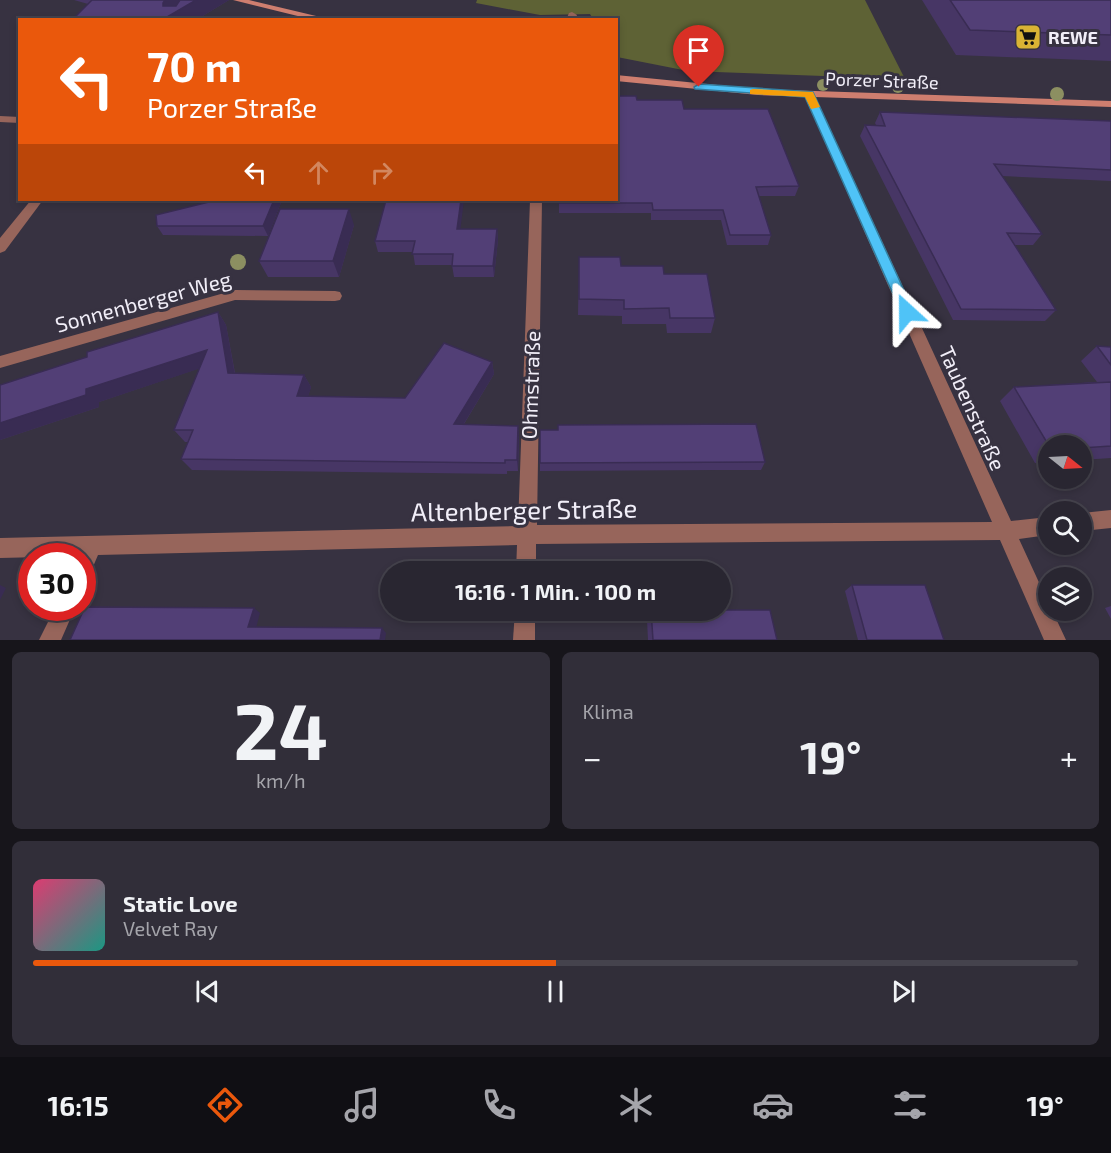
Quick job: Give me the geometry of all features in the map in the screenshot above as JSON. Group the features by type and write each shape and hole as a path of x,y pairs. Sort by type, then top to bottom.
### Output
{"main road":[{"path":"244,1 320,18"},
{"name":"Porzer Straße","path":"618,78 711,88 809,94 1111,104"}],"street":[{"name":"Taubenstraße","path":"809,94 1055,640"},
{"path":"0,118 18,120"},
{"path":"0,248 36,201"},
{"name":"Ohmstraße","path":"526,561 536,201"},
{"name":"Sonnenberger Weg","path":"0,362 235,295 335,296"},
{"path":"1092,521 1111,519"},
{"name":"Altenberger Straße","path":"96,545 526,535 1005,531 1038,527"},
{"name":"Altenberger Straße","path":"0,548 18,547"},
{"path":"50,640 59,621"},
{"path":"524,640 525,621"}],"green space":[{"path":"477,0 865,0 905,79 688,71 618,57 618,18 592,18 590,14 540,15 476,3"}],"building":[{"path":"92,0 165,0 163,6 176,6 180,0 196,0 165,18 74,18"},
{"path":"950,0 1111,0 1111,35 970,30"},
{"path":"618,96 636,96 637,100 682,100 684,109 768,109 799,186 756,187 771,235 730,235 723,210 653,210 652,203 559,203 559,201 618,201"},
{"path":"880,112 1111,121 1111,170 994,164 1042,234 1007,233 1056,310 961,309 865,125 885,126"},
{"path":"213,201 274,201 263,226 157,226 156,215"},
{"path":"386,201 461,201 457,229 497,229 493,266 452,266 453,254 412,254 415,241 375,241"},
{"path":"280,209 349,209 333,261 259,261"},
{"path":"579,257 620,257 621,266 663,266 664,274 707,274 715,318 670,318 669,308 624,309 624,300 579,299"},
{"path":"218,312 228,373 304,375 297,396 405,398 444,343 492,362 454,424 518,426 517,460 505,460 505,463 181,459 193,430 174,430 207,350 86,389 86,395 0,423 0,385 87,357 87,352"},
{"path":"1097,346 1111,347 1111,365"},
{"path":"1111,382 1111,446 1092,447 1092,435 1042,435 1014,387"},
{"path":"756,424 765,462 540,463 540,430 558,430 558,425"},
{"path":"852,585 925,585 944,640 867,640"},
{"path":"96,607 254,608 248,627 382,628 380,640 70,640 79,621 96,621"},
{"path":"731,610 770,610 777,640 653,640 652,621 731,621"}],"slow traffic":[{"path":"753,92 809,94 815,107"}],"place":[{"name":"REWE","path":"1028,37"}],"route":[{"path":"699,87 809,94 907,312"}]}
